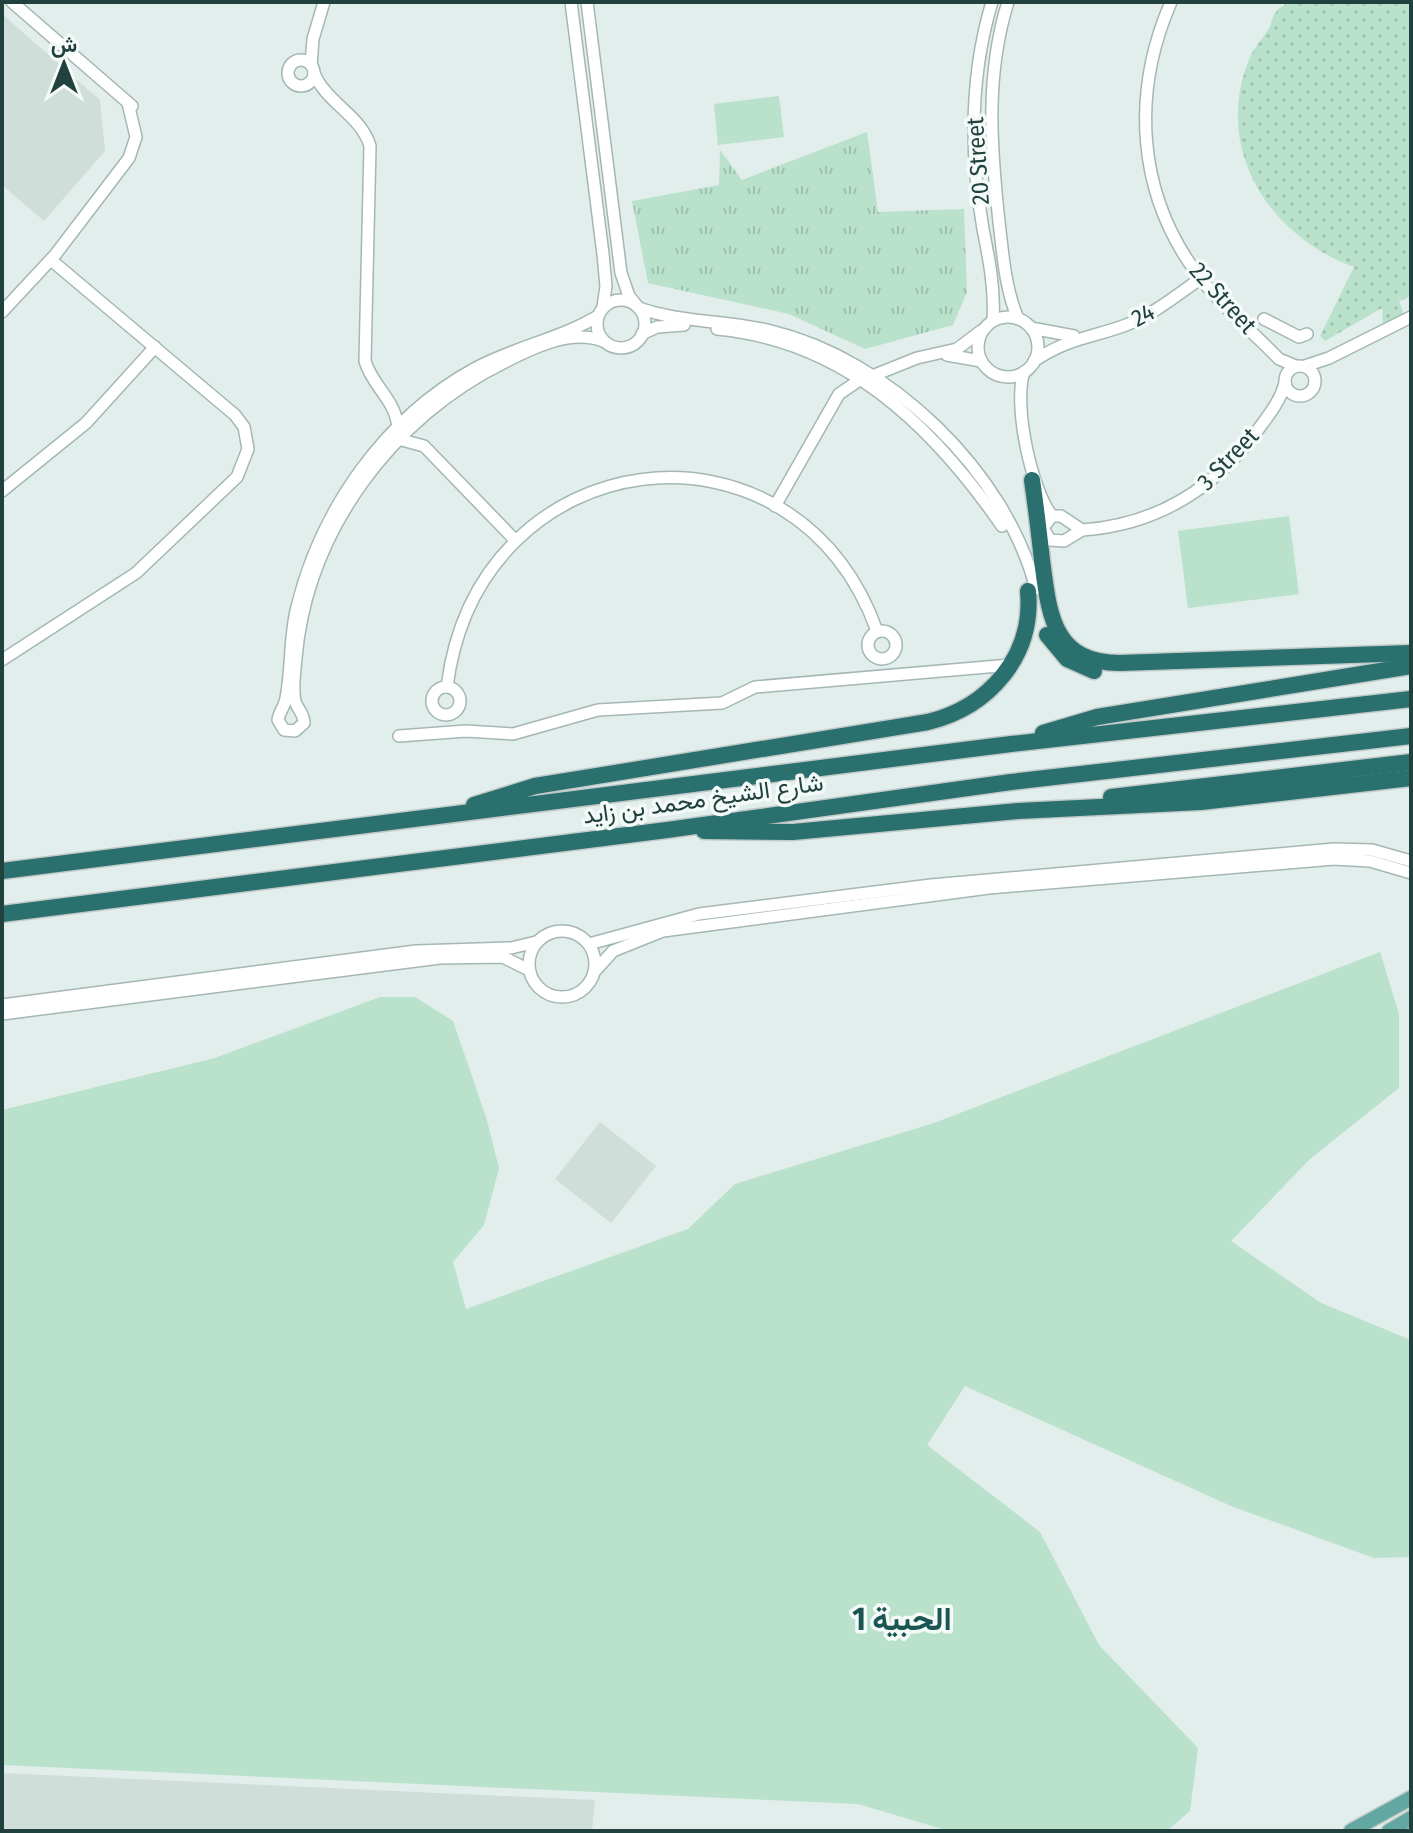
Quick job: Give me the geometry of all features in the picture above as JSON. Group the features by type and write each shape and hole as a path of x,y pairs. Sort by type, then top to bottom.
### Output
{"highway":[{"path":"1032,480 1048,604 1062,639 1082,655 1107,663 1411,653"},
{"path":"1032,590 1048,636 1067,659 1085,669 1115,672 1214,661"},
{"path":"441,817 535,786 942,718 981,699 1010,665 1026,630 1032,590"},
{"path":"1011,744 1097,717 1411,666"},
{"name":"شارع الشيخ محمد بن زايد","path":"2,871 1411,697"},
{"name":"شارع الشيخ محمد بن زايد","path":"2,914 667,830 996,784 1411,736"},
{"path":"667,830 793,832 1018,811 1411,762"},
{"path":"1018,811 1209,802 1411,781"}],"main road":[{"path":"1351,1831 1381,1816 1392,1801 1411,1798"},
{"path":"1367,1831 1392,1818 1392,1801"},
{"path":"1389,1831 1411,1818"}],"street":[{"path":"2,312 53,257 122,169 136,137 128,103 12,2"},
{"path":"301,86 311,80 313,39 324,2"},
{"path":"571,2 603,254 597,329 603,341"},
{"path":"419,413 513,358 571,337 603,341 623,348 634,344 642,334 645,321 629,296 621,273 587,2"},
{"name":"20 Street","path":"992,2 982,41 974,112 975,147 993,286 993,320"},
{"name":"20 Street","path":"1008,2 992,78 990,142 1005,273 1018,319"},
{"name":"22 Street","path":"1171,2 1149,69 1145,142 1163,214 1200,279 1279,359 1293,395"},
{"path":"313,39 288,73 294,84 323,92"},
{"path":"296,61 312,69 323,92 362,128 370,146 365,361 368,373 391,401 398,433 358,489 321,557 303,615 296,657 295,698 304,723 295,731 284,730 278,720 287,697 290,644 310,564 346,491 398,433 419,413 499,356 600,312 620,300 658,315 734,323 798,338 839,356 923,427 966,476 1005,531 1032,590"},
{"path":"2,660 136,573 231,482 239,463 241,443 235,423 223,406 53,257"},
{"name":"24","path":"1034,361 1078,337 1110,331 1143,317 1200,279"},
{"path":"1255,333 1265,317 1299,337 1307,334"},
{"path":"1300,366 1329,358 1411,317"},
{"path":"775,506 839,394 867,377 942,354 971,341 993,320 1018,319 1031,328 1038,350 1034,361 1024,372 1015,376 996,374 981,361 942,354"},
{"path":"642,334 674,325 728,330 809,353 867,377 899,396 931,420 970,465 1017,537 1032,590"},
{"name":"24","path":"1031,328 1078,337"},
{"path":"981,361 978,340 982,330"},
{"path":"2,491 86,423 155,347"},
{"path":"1300,366 1316,378 1329,358"},
{"name":"22 Street","path":"1279,359 1300,366"},
{"path":"899,396 898,378 905,363"},
{"path":"835,365 839,394"},
{"name":"3 Street","path":"1024,372 1021,393 1032,480 1052,516 1043,528 1050,540 1064,541 1082,530 1133,522 1157,514 1201,490 1243,450 1276,405 1285,381 1300,366"},
{"name":"3 Street","path":"1276,405 1293,395 1311,392 1316,378"},
{"path":"391,401 419,413"},
{"path":"419,413 424,446"},
{"path":"398,433 424,446 514,539"},
{"path":"447,687 460,622 492,564 514,539 545,514 581,495 619,483 646,479 699,480 739,489 775,506 812,533 842,563 858,587 877,631"},
{"path":"1052,516 1061,516 1082,530"},
{"path":"399,736 466,731 504,735 545,728 598,710 722,703 755,687 1010,665"},
{"path":"589,944 699,914 974,880 1311,850 1372,850 1411,861"},
{"path":"2,1014 440,958 496,956 529,970 544,992 562,997 581,991 613,951 663,931 989,888 1334,859 1370,861 1411,873"},
{"path":"529,970 531,951 536,942 544,935 563,930 582,936 589,944 594,954 595,971"},
{"path":"2,1005 416,951 520,947 536,942"}],"shaded area":[{"path":"2,14 100,100 105,151 44,221 2,185"},
{"path":"600,1122 656,1166 611,1223 555,1179"},
{"path":"2,1773 595,1800 592,1831 2,1831"}],"green space":[{"path":"1287,2 1411,2 1411,296 1399,301 1404,315 1383,324 1382,308 1325,341 1320,336 1354,267 1323,253 1296,233 1273,210 1256,184 1244,155 1238,124 1240,91 1250,57 1274,14"},
{"path":"779,96 784,137 718,145 714,104"},
{"path":"867,132 878,212 964,209 967,292 953,325 865,349 789,314 648,283 632,201 719,185 720,150 742,180"},
{"path":"1289,516 1299,594 1188,608 1178,531"},
{"path":"1380,952 1399,1014 1399,1088 1310,1159 1231,1241 1321,1303 1411,1340 1411,1557 1374,1558 1231,1506 965,1386 927,1445 1040,1532 1099,1645 1198,1748 1190,1811 1167,1831 949,1831 858,1804 2,1765 2,1110 215,1058 380,997 415,997 453,1021 486,1117 499,1168 484,1225 453,1262 466,1309 688,1229 735,1184 934,1123"}],"district":[{"name":"الحبية 1","path":"902,1619"}]}
